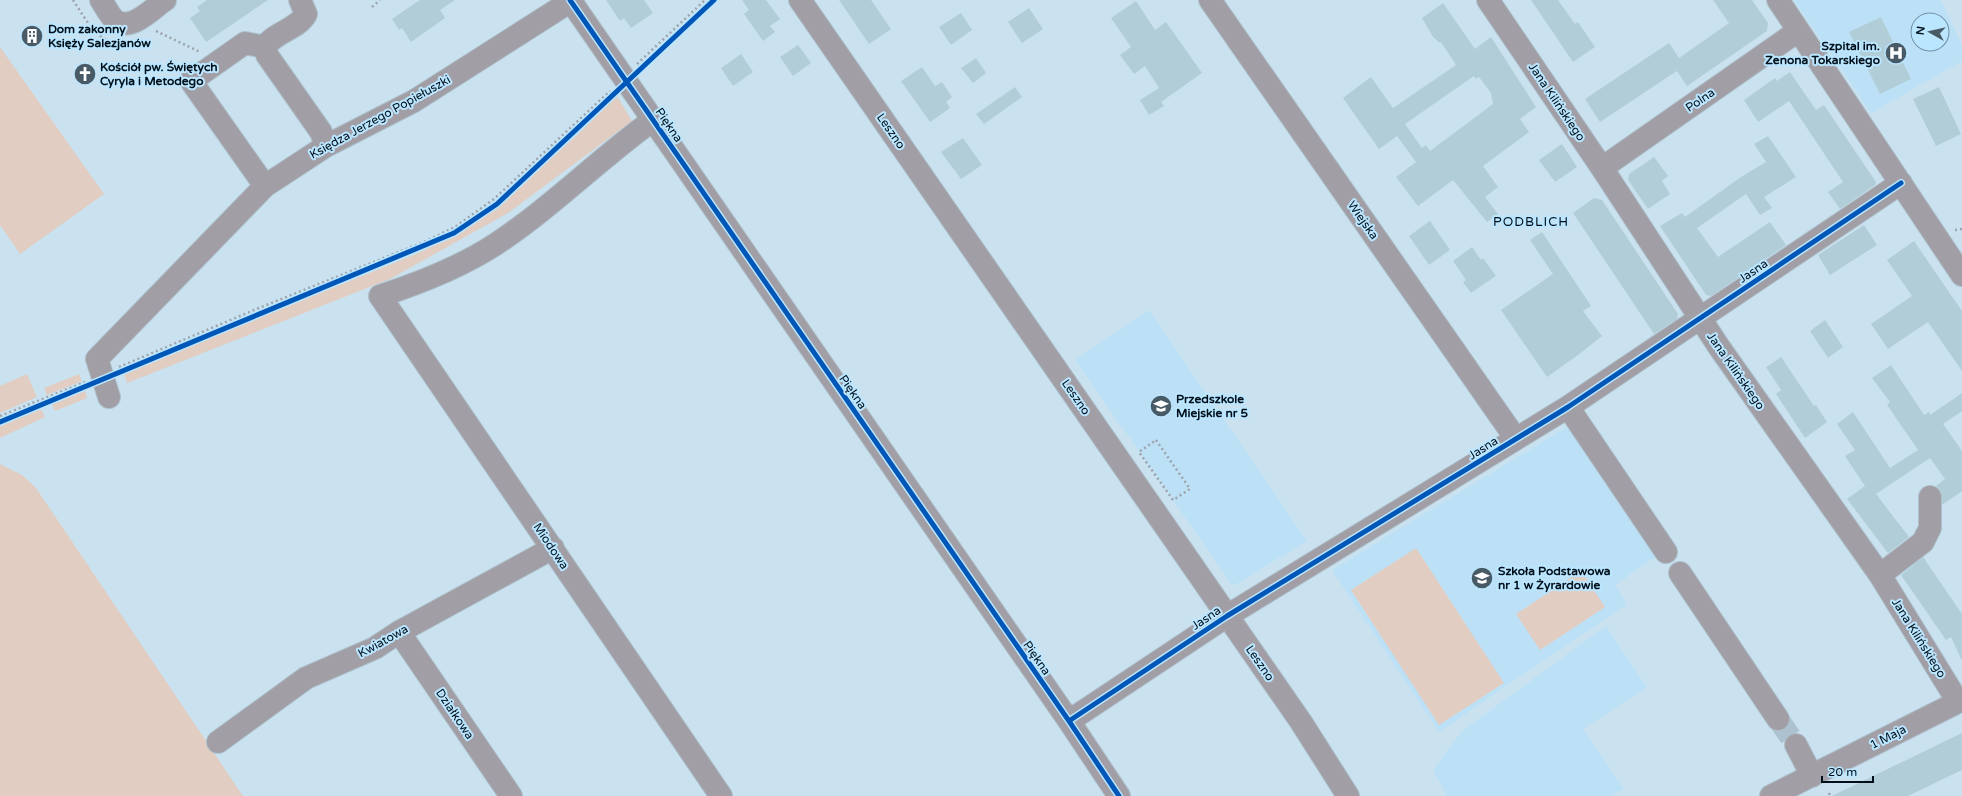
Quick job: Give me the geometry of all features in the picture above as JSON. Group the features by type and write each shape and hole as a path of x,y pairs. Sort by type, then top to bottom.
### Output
{"street":[{"path":"101,0 115,20 124,24 134,22 165,0"},
{"path":"300,0 306,14 303,20 269,41 265,47 267,54 321,132 326,146"},
{"name":"Leszno","path":"800,0 1301,722 1348,796"},
{"name":"Wiejska","path":"1210,0 1516,439"},
{"name":"Jana Kilińskiego","path":"1488,0 1602,168 1700,318 1880,575 1960,701"},
{"path":"1778,0 1901,183 1955,250 1962,275"},
{"name":"Piękna","path":"570,1 1069,721 1119,796"},
{"name":"Księdza Jerzego Popiełuszki","path":"105,384 97,359 265,186 326,146 414,101 570,1"},
{"name":"Polna","path":"1602,168 1798,31"},
{"path":"265,47 245,43 192,81 265,186"},
{"name":"Miodowa","path":"653,120 569,188 496,244 426,281 380,296 721,796"},
{"name":"Jasna","path":"1069,721 1227,616 1568,407 1901,183"},
{"path":"1568,407 1666,552"},
{"path":"1880,575 1923,542 1930,528 1930,497"},
{"name":"Kwiatowa","path":"218,742 306,678 375,648 399,632 553,548"},
{"path":"1680,573 1778,719"},
{"name":"Działkowa","path":"399,632 511,796"},
{"name":"1 Maja","path":"1771,796 1818,788 1960,701"},
{"path":"1796,745 1818,788"}],"path":[{"path":"372,7 380,0"},
{"path":"0,422 105,384 454,233 497,204 705,0"},
{"path":"0,416 105,384 258,308 426,241 455,227 494,199 714,0"},
{"path":"1156,440 1190,489 1173,500 1139,452 1156,440"}],"shaded area":[{"name":"Szpital im. Zenona Tokarskiego","path":"1794,0 1941,0 1947,12 1910,12 1910,52 1950,52 1950,19 1962,45 1962,61 1871,113"},
{"path":"0,47 104,194 20,254 0,225"},
{"path":"617,96 632,121 508,213 390,279 127,383 124,373 416,254 459,233 491,211 576,136"},
{"name":"Przedszkole Miejskie nr 5","path":"1149,310 1307,541 1233,586 1075,360"},
{"path":"27,374 37,397 0,413 0,386"},
{"path":"79,374 82,381 47,395 44,388"},
{"path":"85,390 87,398 55,411 52,404"},
{"path":"41,409 45,417 0,438 0,426"},
{"name":"Szkoła Podstawowa nr 1 w Żyrardowie","path":"1573,423 1660,554 1615,585 1627,604 1439,732 1332,570"},
{"path":"0,464 22,475 36,488 243,796 0,796"},
{"path":"1416,548 1504,683 1439,725 1351,590"},
{"path":"1581,571 1605,607 1540,650 1516,614"},
{"path":"1606,626 1647,687 1583,729 1624,789 1610,796 1447,796 1433,770 1462,731"}],"building":[{"path":"207,0 268,0 206,42 190,18 200,11 197,7"},
{"path":"420,0 455,0 440,10 445,18 411,42 402,28 399,30 392,19"},
{"path":"606,0 644,0 653,13 631,28 624,18 620,21"},
{"path":"742,0 766,0 780,19 770,26 775,32 763,41 744,14 749,10"},
{"path":"839,0 871,0 891,29 869,44"},
{"path":"1531,0 1558,0 1575,24 1578,22 1595,47 1573,62"},
{"path":"1713,0 1752,0 1768,23 1767,31 1687,86 1677,71 1600,122 1585,99 1669,43 1679,58 1729,23"},
{"path":"1136,1 1155,30 1166,22 1202,73 1161,102 1164,106 1149,115 1140,100 1159,88 1145,66 1134,74 1120,55 1131,47 1111,18"},
{"path":"1443,3 1475,49 1491,37 1536,107 1520,119 1529,132 1483,166 1498,187 1485,197 1498,214 1487,222 1453,180 1418,206 1396,177 1416,162 1397,136 1379,149 1343,98 1371,77 1393,108 1456,65 1441,42 1440,43 1433,37 1422,18","holes":["1474,76 1476,79 1479,77 1491,93 1493,104 1430,151 1426,145 1422,148 1405,124"]},
{"path":"1029,8 1043,29 1022,43 1008,22"},
{"path":"961,13 972,30 951,45 939,27"},
{"path":"1881,17 1911,79 1880,94 1849,32"},
{"path":"798,45 811,63 793,76 780,57"},
{"path":"741,54 753,72 733,86 721,68"},
{"path":"976,58 986,73 973,83 961,68"},
{"path":"922,67 935,86 942,82 952,97 946,102 950,108 930,122 901,81"},
{"path":"1790,72 1816,110 1824,105 1876,182 1875,185 1840,209 1828,192 1843,182 1789,101 1758,122 1744,100 1775,78 1777,81"},
{"path":"1015,87 1022,97 984,124 976,114"},
{"path":"1939,87 1961,134 1936,146 1913,99"},
{"path":"1768,136 1796,177 1764,197 1772,208 1760,215 1746,194 1697,228 1718,257 1770,222 1786,245 1711,296 1706,295 1660,226 1682,213 1685,217 1741,177 1766,162 1754,144"},
{"path":"963,138 982,165 961,179 941,152"},
{"path":"1562,144 1577,167 1555,182 1539,160"},
{"path":"1654,157 1668,176 1662,181 1670,194 1648,209 1628,180 1629,174"},
{"path":"1594,198 1602,200 1678,314 1677,319 1654,334 1573,213"},
{"path":"1430,221 1450,250 1429,265 1409,236"},
{"path":"1864,225 1877,245 1830,275 1818,255"},
{"path":"1542,232 1591,306 1583,311 1602,336 1547,377 1501,310 1553,274 1530,240"},
{"path":"1914,241 1962,311 1962,371 1928,322 1888,349 1871,324 1912,296 1887,260"},
{"path":"1472,247 1481,260 1483,258 1496,276 1471,293 1463,282 1466,280 1453,261"},
{"path":"1825,320 1843,347 1828,358 1810,331"},
{"path":"1781,357 1814,406 1816,405 1827,422 1805,438 1776,394 1781,390 1766,367"},
{"path":"1891,365 1924,415 1929,412 1930,415 1962,393 1962,411 1943,424 1962,451 1962,491 1942,505 1941,491 1936,486 1945,479 1930,458 1876,494 1909,537 1888,553 1847,499 1865,486 1845,456 1855,450 1837,424 1853,412 1890,468 1918,450 1887,405 1890,402 1872,378"},
{"path":"1923,557 1962,614 1962,661 1951,637 1946,640 1901,575"},
{"path":"1962,733 1962,770 1908,796 1832,796"}],"tunnel":[{"path":"1778,719 1796,745"}],"cycle path":[{"path":"570,0 1069,721 1119,796"},
{"path":"0,422 454,233 497,204 714,0"},
{"path":"1069,721 1227,616 1568,407 1901,183"}],"place":[{"name":"Dom zakonny Księży Salezjanów","path":"32,36"},
{"name":"Szpital im. Zenona Tokarskiego","path":"1896,53"},
{"name":"Kościół pw. Świętych Cyryla i Metodego","path":"85,74"},
{"name":"Przedszkole Miejskie nr 5","path":"1161,406"},
{"name":"Szkoła Podstawowa nr 1 w Żyrardowie","path":"1482,578"}],"district":[{"name":"PODBLICH","path":"1531,222"}]}
